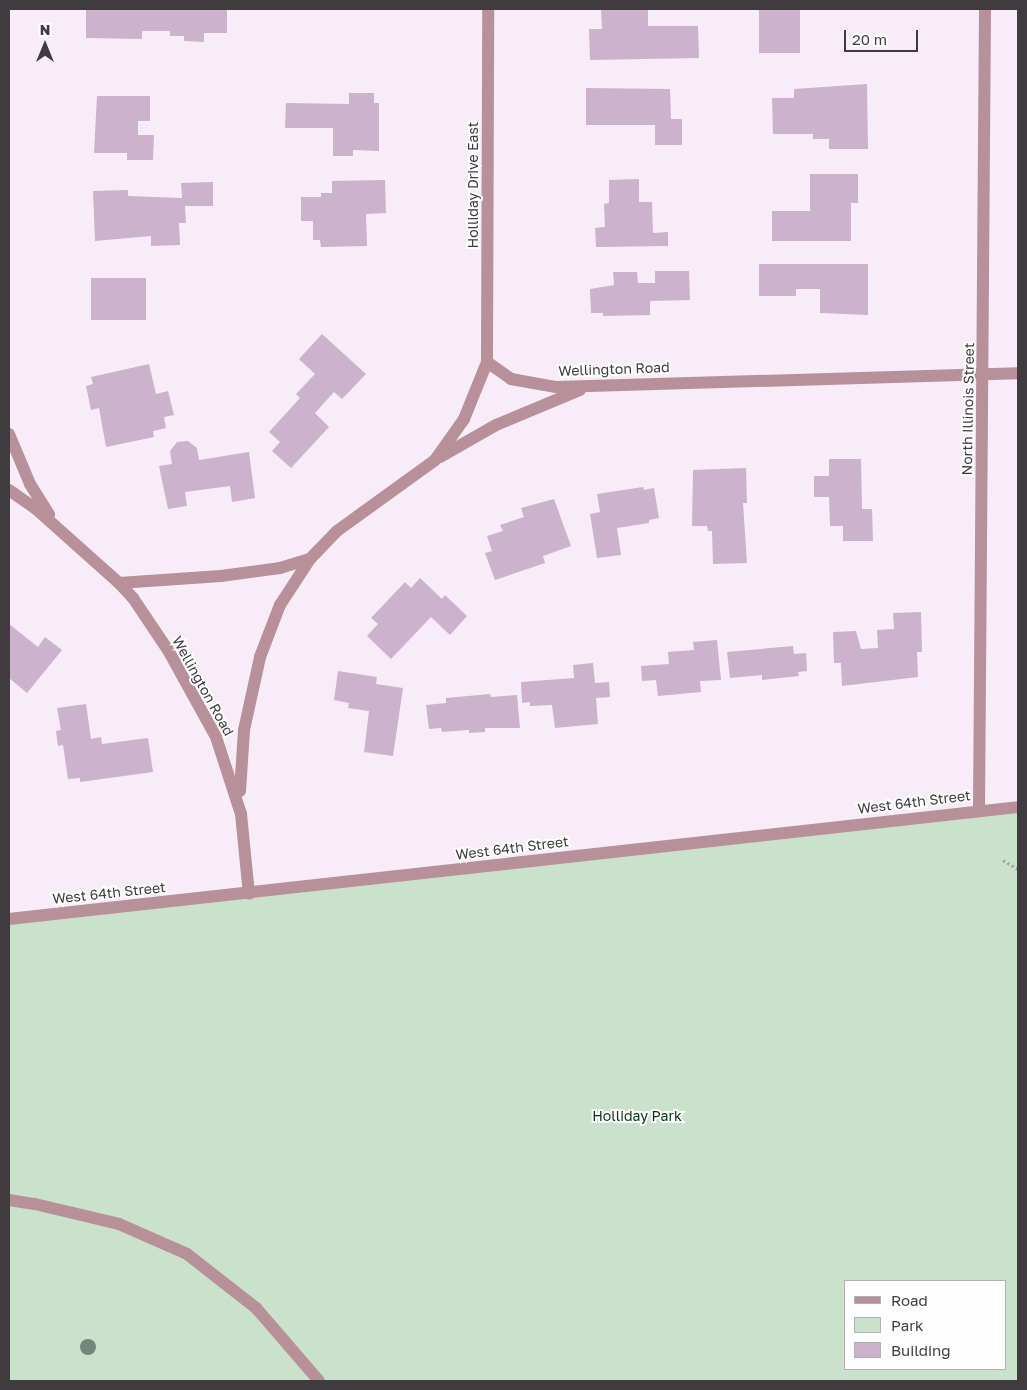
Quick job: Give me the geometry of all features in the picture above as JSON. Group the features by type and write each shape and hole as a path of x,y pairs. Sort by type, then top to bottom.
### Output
{"street":[{"name":"Holliday Drive East","path":"488,9 488,362"},
{"name":"North Illinois Street","path":"979,809 984,372 985,9"},
{"name":"Wellington Road","path":"249,894 241,814 240,769 255,675 278,610 310,559 337,531 435,460 464,419 488,362 511,379 523,383 556,387 984,372 1018,373"},
{"path":"435,460 535,407 576,391 604,386"},
{"path":"9,434 30,484 59,529"},
{"name":"Wellington Road","path":"9,490 59,529 118,583 145,615 188,683 216,738 241,814"},
{"path":"118,583 250,573 310,559"},
{"name":"West 64th Street","path":"9,919 249,894 979,809 1018,807"},
{"path":"9,1200 35,1204 118,1224 187,1254 256,1308 319,1381"}],"path":[{"path":"1003,860 1018,869"}],"green space":[{"name":"Holliday Park","path":"1018,809 1018,1381 9,1381 9,920"}],"building":[{"path":"86,9 227,9 227,33 204,33 204,42 184,41 184,36 170,36 170,31 142,31 142,39 86,38"},
{"path":"601,9 648,10 648,26 698,26 699,58 590,60 589,29 602,29"},
{"path":"759,9 800,9 800,53 759,53"},
{"path":"867,84 868,149 829,149 829,139 813,139 813,134 773,134 772,98 794,98 794,89"},
{"path":"586,88 670,89 671,119 682,119 682,145 655,145 655,125 586,125"},
{"path":"349,93 374,93 374,103 379,103 379,151 353,150 353,156 333,156 333,128 285,128 286,103 349,104"},
{"path":"97,96 150,96 150,121 138,121 138,135 154,135 153,160 127,160 127,153 94,153"},
{"path":"810,174 858,174 858,203 851,203 851,241 772,241 772,211 810,211"},
{"path":"639,179 639,202 652,202 653,233 668,232 668,246 596,247 595,228 605,227 604,204 609,203 609,180"},
{"path":"385,180 386,213 366,214 367,246 321,247 320,240 313,240 313,221 301,221 301,197 321,197 321,193 332,193 332,181"},
{"path":"213,182 213,206 185,206 186,223 179,223 180,245 151,246 151,236 95,241 93,191 128,190 128,196 182,198 181,183"},
{"path":"759,264 868,264 868,315 820,313 820,289 796,289 796,296 759,296"},
{"path":"655,271 689,271 690,300 650,301 650,315 603,316 603,313 591,313 590,289 614,285 613,272 637,272 638,283 655,283"},
{"path":"91,278 146,278 146,320 91,320"},
{"path":"322,334 366,374 342,399 334,392 315,413 329,427 291,468 272,451 280,442 269,432 300,398 296,394 315,374 299,359"},
{"path":"149,364 156,394 168,391 174,415 164,417 166,428 153,431 154,437 106,447 99,408 91,410 86,386 93,384 91,377"},
{"path":"188,441 197,448 199,460 249,452 255,498 232,502 230,486 185,492 187,506 168,509 159,466 172,464 170,451 177,442"},
{"path":"829,459 861,459 862,509 872,509 873,541 843,541 843,526 830,526 829,497 814,497 814,476 829,476"},
{"path":"746,468 747,503 743,503 747,563 713,564 712,531 708,531 707,526 692,526 693,470"},
{"path":"643,487 644,490 654,488 659,518 649,520 649,523 617,528 621,555 597,558 590,514 600,512 597,494"},
{"path":"554,499 571,546 543,556 545,563 495,580 485,553 492,551 487,536 503,531 500,525 524,517 521,508"},
{"path":"420,578 442,599 445,595 467,616 450,635 431,617 391,659 367,636 378,624 371,618 405,582 411,588"},
{"path":"921,612 922,652 917,652 918,677 842,686 841,663 834,663 833,632 856,631 861,649 878,648 877,630 894,629 893,613"},
{"path":"9,624 38,647 45,637 62,650 27,693 9,678"},
{"path":"717,640 721,680 700,681 701,692 658,696 656,680 642,681 641,666 669,664 668,652 694,650 693,642"},
{"path":"793,646 794,654 806,653 807,671 798,672 799,676 762,680 762,675 730,678 727,652"},
{"path":"593,663 595,683 609,682 610,697 596,698 598,724 555,728 552,705 530,706 530,702 522,703 521,682 574,678 573,665"},
{"path":"338,671 377,677 376,684 403,688 393,756 364,752 369,711 348,708 349,703 334,700"},
{"path":"490,694 491,697 517,695 520,728 485,728 485,732 469,733 469,730 442,732 441,728 429,729 426,705 446,703 446,698"},
{"path":"86,704 91,739 101,737 102,744 148,738 153,772 80,782 80,778 68,779 63,745 58,746 56,731 61,730 57,708"}]}
